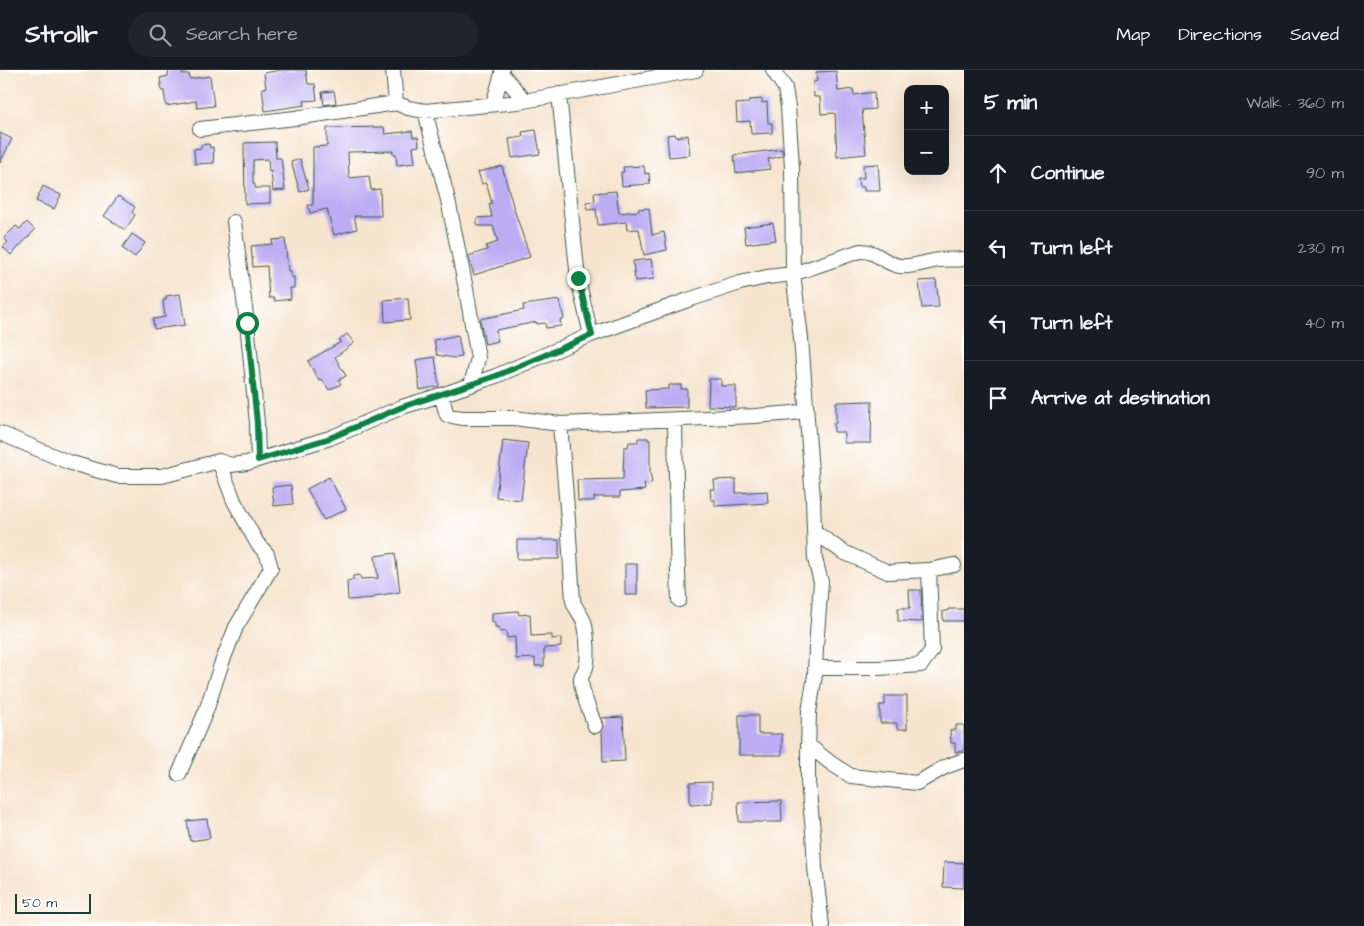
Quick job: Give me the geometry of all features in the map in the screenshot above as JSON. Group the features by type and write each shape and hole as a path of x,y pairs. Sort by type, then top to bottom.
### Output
{"street":[{"path":"393,70 396,103"},
{"path":"200,129 295,118 396,103 408,108 425,111 525,101 632,76 696,70"},
{"path":"773,70 785,88 788,107 792,167 793,274 807,410 815,559 821,582 815,668 809,712 808,782 822,926"},
{"path":"502,72 525,101"},
{"path":"493,104 502,72"},
{"path":"559,94 578,278 592,335"},
{"path":"425,111 448,200 478,358 471,385"},
{"path":"234,222 247,323 257,423 258,460"},
{"path":"0,433 68,462 117,476 162,476 219,461 231,465 247,463 330,438 402,407 496,376 592,335 740,283 793,274 868,250 891,264 901,267 940,260 964,259"},
{"path":"478,358 496,376"},
{"path":"441,395 447,415 462,418 514,418 560,424 792,414 807,410"},
{"path":"675,419 679,600"},
{"path":"560,424 568,520 572,602 581,614 585,626 587,659 586,667 581,677 582,689 595,726"},
{"path":"179,774 206,711 236,627 271,568 267,554 257,544 234,500 219,461"},
{"path":"815,532 843,552 888,572 929,570 954,565"},
{"path":"815,668 879,668 921,665 932,650 929,570"},
{"path":"808,744 832,764 851,776 917,783 945,767 964,760"}],"building":[{"path":"169,70 183,70 182,74 189,74 190,79 210,76 214,106 197,108 196,101 166,106 160,78 168,76"},
{"path":"281,70 306,70 308,84 315,84 317,100 304,101 305,105 265,111 262,88 266,88 264,73"},
{"path":"836,71 838,91 853,89 854,95 874,92 875,109 862,110 866,154 837,157 835,113 821,114 820,97 814,97 813,82 817,81 816,72"},
{"path":"334,91 336,103 324,105 322,92"},
{"path":"762,99 762,103 767,102 768,123 772,123 772,133 751,134 750,121 737,122 736,104"},
{"path":"384,127 385,134 412,131 413,137 418,137 419,146 413,147 415,163 397,165 396,154 393,154 393,151 348,152 349,178 369,176 371,190 380,189 381,216 354,216 357,229 334,235 327,209 310,213 308,205 313,205 313,147 327,146 327,128"},
{"path":"536,130 540,154 512,158 509,139 523,137 522,132"},
{"path":"0,133 12,139 0,163"},
{"path":"675,134 676,137 688,135 690,155 669,157 667,135"},
{"path":"275,142 276,158 281,158 285,190 273,191 268,159 253,160 253,184 255,184 255,188 270,188 270,203 245,204 244,143"},
{"path":"209,144 210,148 213,147 214,163 195,164 194,149 201,148 201,145"},
{"path":"782,149 782,156 768,159 770,169 736,173 734,155"},
{"path":"300,159 309,189 300,192 291,162"},
{"path":"878,164 880,191 864,191 864,187 859,187 858,178 864,178 863,165"},
{"path":"502,166 530,257 474,275 468,256 487,250 486,246 498,242 493,226 477,226 477,218 492,217 489,204 492,203 486,183 482,184 478,172"},
{"path":"644,166 645,174 649,173 650,184 622,186 621,172 624,172 623,167"},
{"path":"43,186 61,195 54,209 36,201"},
{"path":"616,191 619,213 649,208 652,235 664,232 667,250 644,255 639,229 627,230 626,222 598,225 596,209 587,210 586,202 595,201 594,193"},
{"path":"118,196 135,207 132,212 135,215 125,230 104,216"},
{"path":"27,222 35,230 11,255 3,247 8,242 4,238 16,226 20,229"},
{"path":"773,223 776,240 746,244 744,227"},
{"path":"132,234 145,243 135,257 122,248"},
{"path":"285,239 288,271 291,271 291,277 294,277 294,288 290,288 291,299 274,301 274,298 269,298 267,266 253,267 251,246 273,244 272,240"},
{"path":"651,259 654,279 635,281 633,261"},
{"path":"936,280 939,307 922,308 919,281"},
{"path":"180,294 185,325 154,329 153,319 165,317 163,300 166,300 166,296"},
{"path":"408,298 410,320 385,322 384,300"},
{"path":"560,300 564,319 560,320 561,326 546,328 545,323 537,324 537,322 496,330 498,341 485,344 480,319 524,310 523,305"},
{"path":"347,334 354,343 335,357 346,376 338,380 341,384 329,390 322,379 319,381 308,361 341,342 339,340"},
{"path":"458,335 462,357 454,358 437,355 434,340"},
{"path":"435,357 439,386 420,390 416,360"},
{"path":"709,379 721,379 721,386 736,386 736,407 708,406"},
{"path":"669,385 681,385 681,389 687,389 687,407 646,408 645,390 669,389"},
{"path":"872,401 871,443 844,443 844,432 834,432 836,402"},
{"path":"638,438 648,438 650,440 652,483 644,484 645,490 620,492 620,497 594,497 594,501 578,501 577,480 623,479 624,447 628,447 629,442 638,442"},
{"path":"503,440 528,443 521,500 496,497"},
{"path":"329,477 346,509 324,520 307,489"},
{"path":"736,479 736,493 767,491 768,503 715,506 715,500 711,500 710,489 715,489 714,480"},
{"path":"291,485 293,504 274,506 272,487"},
{"path":"517,540 559,540 559,559 517,559"},
{"path":"395,553 400,592 374,596 374,598 348,600 347,581 353,580 353,576 360,575 361,579 378,578 375,556"},
{"path":"625,564 637,564 637,595 625,595"},
{"path":"909,590 921,590 922,622 898,621 898,608 910,608"},
{"path":"948,609 964,609 964,621 943,621 943,611 948,611"},
{"path":"518,611 519,615 530,614 531,636 552,635 552,639 561,638 561,647 544,648 544,666 535,666 535,658 516,659 515,637 507,638 506,631 500,632 499,627 495,627 495,622 492,622 492,613"},
{"path":"885,696 907,696 907,729 897,729 897,723 880,723 880,705 885,705"},
{"path":"739,715 758,715 758,734 782,734 782,755 739,755"},
{"path":"623,717 625,761 603,762 602,732 604,727 602,718"},
{"path":"956,725 964,725 964,751 955,752 955,743 951,743 950,730 956,730"},
{"path":"712,782 712,803 690,804 690,783"},
{"path":"781,801 782,822 739,822 738,802"},
{"path":"207,819 210,838 190,841 187,821"},
{"path":"944,862 964,863 964,888 943,887"}],"route":[{"path":"247,323 257,423 258,460 330,438 402,407 496,376 592,335 578,278"}]}
